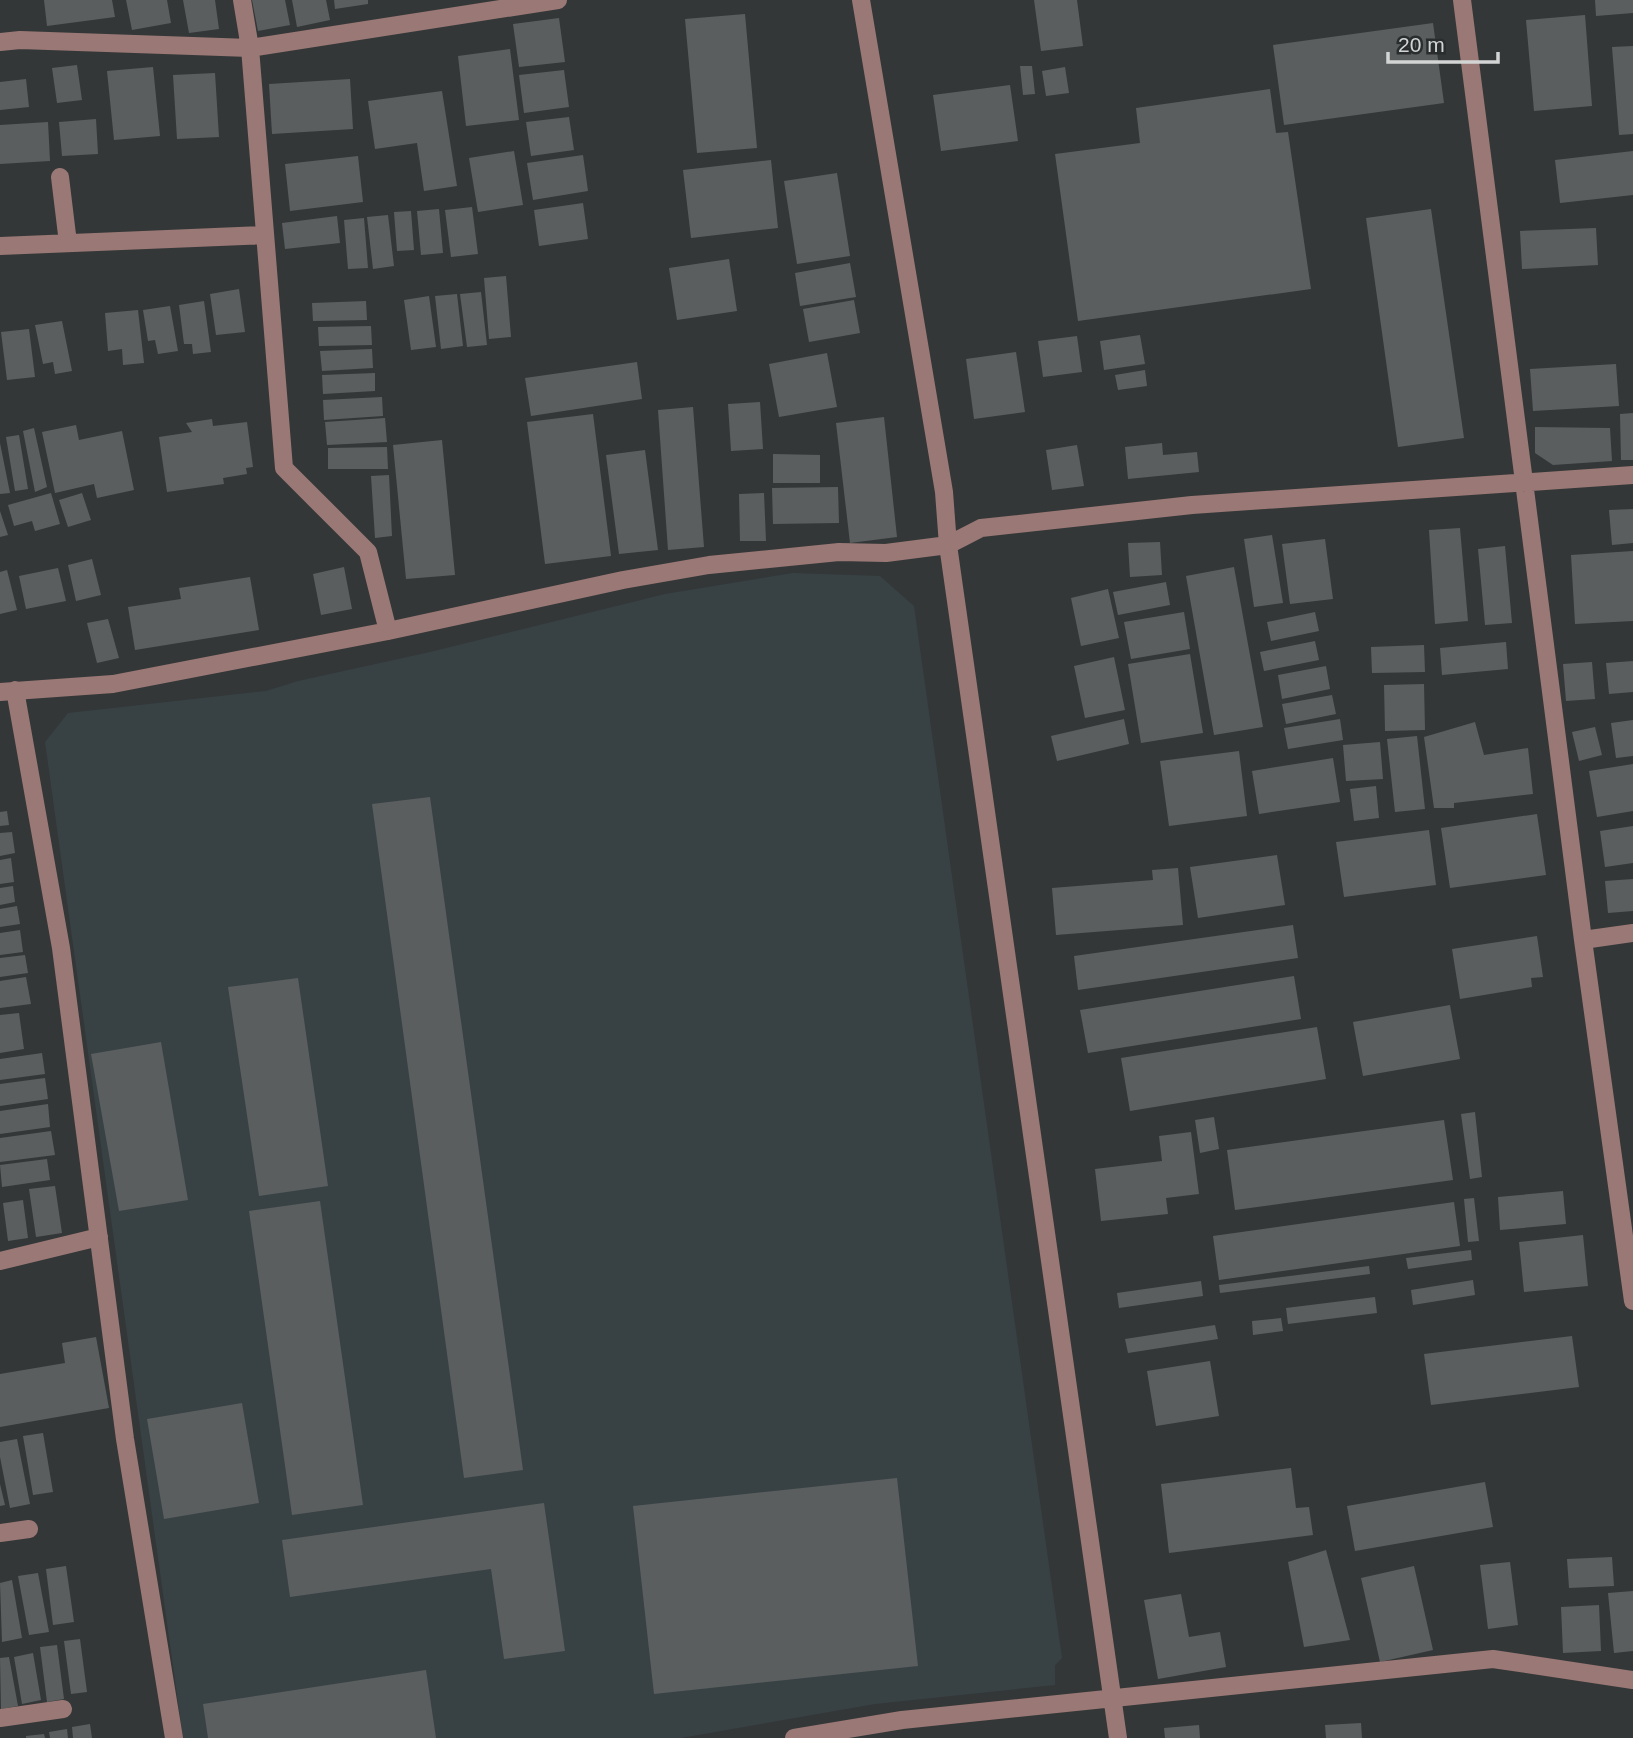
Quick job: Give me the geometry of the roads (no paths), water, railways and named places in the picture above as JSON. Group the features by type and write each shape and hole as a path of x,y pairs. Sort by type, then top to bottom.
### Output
{"street":[{"path":"242,0 250,48 284,468 368,552 388,631"},
{"path":"0,42 20,40 250,48 558,0"},
{"path":"861,0 944,492 948,545 1118,1738"},
{"path":"1462,0 1583,940 1633,1301"},
{"path":"60,177 68,243"},
{"path":"0,246 265,235"},
{"path":"174,1738 125,1439 61,948 8,691 113,684 388,631 623,580 709,565 839,552 886,553 948,545 981,528 1166,508 1633,475"},
{"path":"1583,940 1633,933"},
{"path":"0,1261 99,1237"},
{"path":"0,1533 29,1528"},
{"path":"794,1738 902,1720 1493,1659 1633,1680"},
{"path":"0,1718 63,1709"}]}
